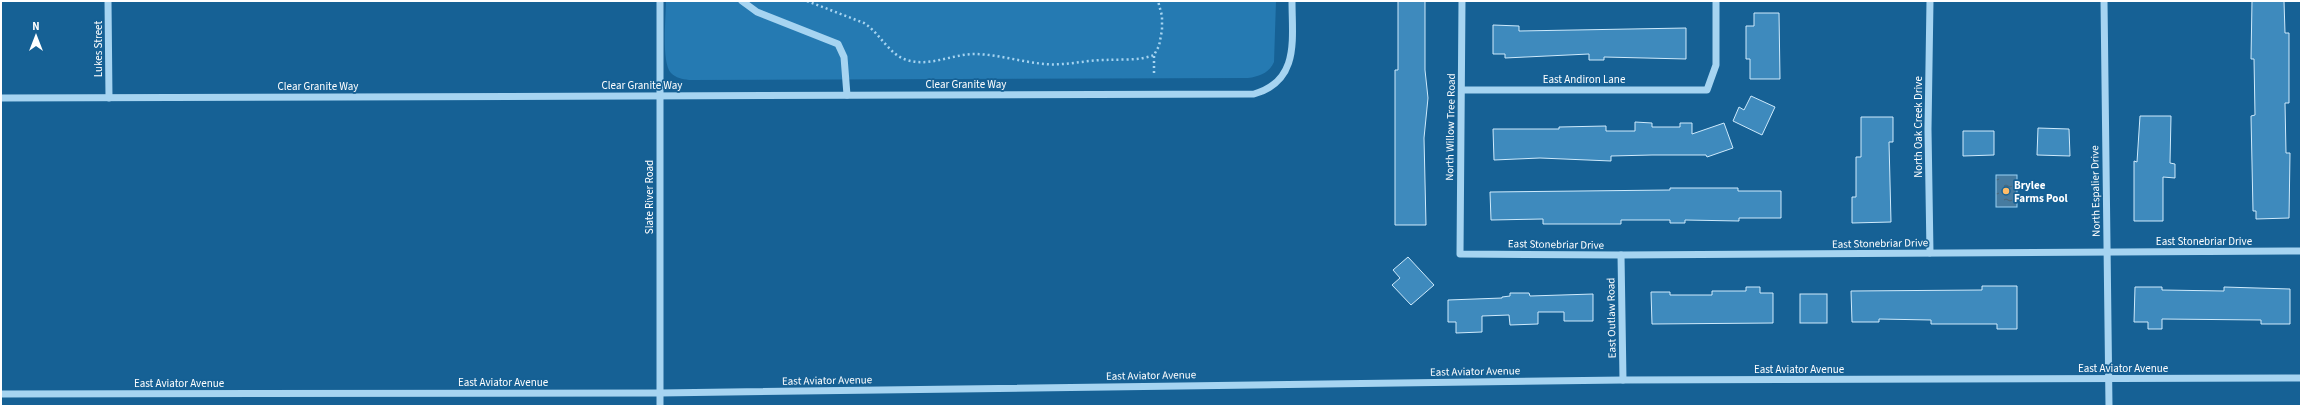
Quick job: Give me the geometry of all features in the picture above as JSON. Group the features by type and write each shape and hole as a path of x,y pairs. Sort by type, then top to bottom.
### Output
{"street":[{"name":"Lukes Street","path":"108,1 109,98"},
{"name":"Slate River Road","path":"660,1 660,406"},
{"path":"742,1 757,12 838,44 844,57 847,96"},
{"name":"Clear Granite Way","path":"1,98 1254,94 1268,90 1279,81 1290,59 1292,1"},
{"name":"North Willow Tree Road","path":"1460,254 1462,1"},
{"name":"East Andiron Lane","path":"1462,90 1707,90 1716,65 1716,1"},
{"name":"North Oak Creek Drive","path":"1930,1 1928,129 1930,253"},
{"name":"North Espalier Drive","path":"2104,1 2109,406"},
{"name":"East Stonebriar Drive","path":"1460,254 1621,255 2301,251"},
{"name":"East Outlaw Road","path":"1621,255 1623,380"},
{"name":"East Aviator Avenue","path":"1,394 660,393 1623,380 2109,380 2301,378"}],"path":[{"path":"807,1 871,27 894,54 908,61 931,62 958,55 974,54 994,55 1046,64 1137,59 1154,55"},
{"path":"1154,73 1154,55 1159,46 1162,30 1162,16 1158,1"}],"shaded area":[{"path":"666,1 1276,1 1274,62 1270,69 1264,73 1248,78 689,80 675,76 671,73 668,67 665,50"}],"water":[{"name":"Brylee Farms Pool","path":"1996,175 2017,175 2017,207 1996,207"}],"building":[{"path":"1398,1 1425,1 1425,70 1428,98 1424,138 1426,225 1395,225 1395,70 1398,70"},
{"path":"2252,1 2284,1 2285,33 2289,33 2289,103 2285,103 2286,153 2290,153 2289,218 2256,219 2256,211 2253,211 2251,116 2255,115 2254,59 2251,59"},
{"path":"1754,13 1779,13 1780,79 1750,79 1750,59 1746,59 1746,26 1754,26"},
{"path":"1493,25 1519,26 1519,31 1686,28 1686,59 1604,57 1604,60 1589,60 1589,54 1505,58 1505,54 1493,54"},
{"path":"1751,96 1775,107 1762,135 1733,121 1739,107 1744,110"},
{"path":"2140,116 2171,116 2170,163 2175,164 2175,178 2163,177 2163,221 2134,221 2134,161 2137,162"},
{"path":"1861,117 1893,117 1893,142 1889,142 1891,222 1852,223 1852,197 1856,197 1856,157 1861,157"},
{"path":"1635,122 1652,123 1652,127 1680,127 1680,123 1692,123 1692,134 1724,123 1733,148 1707,157 1706,155 1652,155 1611,156 1611,161 1540,158 1494,160 1493,129 1559,129 1559,127 1606,126 1606,131 1635,131"},
{"path":"2038,128 2069,129 2070,156 2037,155"},
{"path":"1963,131 1994,131 1994,155 1963,156"},
{"path":"1670,188 1738,188 1738,191 1781,191 1781,218 1739,218 1739,221 1685,220 1685,223 1670,223 1670,220 1621,220 1621,224 1543,224 1543,219 1491,220 1490,192 1670,190"},
{"path":"1408,257 1434,285 1411,305 1392,285 1400,278 1393,270"},
{"path":"1982,286 2017,286 2017,329 1997,329 1997,324 1931,324 1931,320 1879,319 1879,322 1852,322 1851,291 1982,290"},
{"path":"1746,287 1760,287 1760,293 1773,293 1773,323 1652,324 1651,292 1670,292 1670,295 1712,295 1712,291 1746,291"},
{"path":"2135,287 2162,287 2162,290 2224,291 2224,287 2290,289 2290,324 2261,324 2261,320 2162,319 2162,329 2148,329 2148,322 2134,322"},
{"path":"1510,293 1529,293 1530,296 1593,294 1593,321 1564,321 1564,312 1538,312 1538,324 1510,325 1509,315 1482,316 1482,332 1456,333 1456,322 1448,322 1448,300 1502,298 1510,296"},
{"path":"1800,294 1827,294 1827,323 1800,323"}],"place":[{"name":"Brylee Farms Pool","path":"2006,191"}]}
